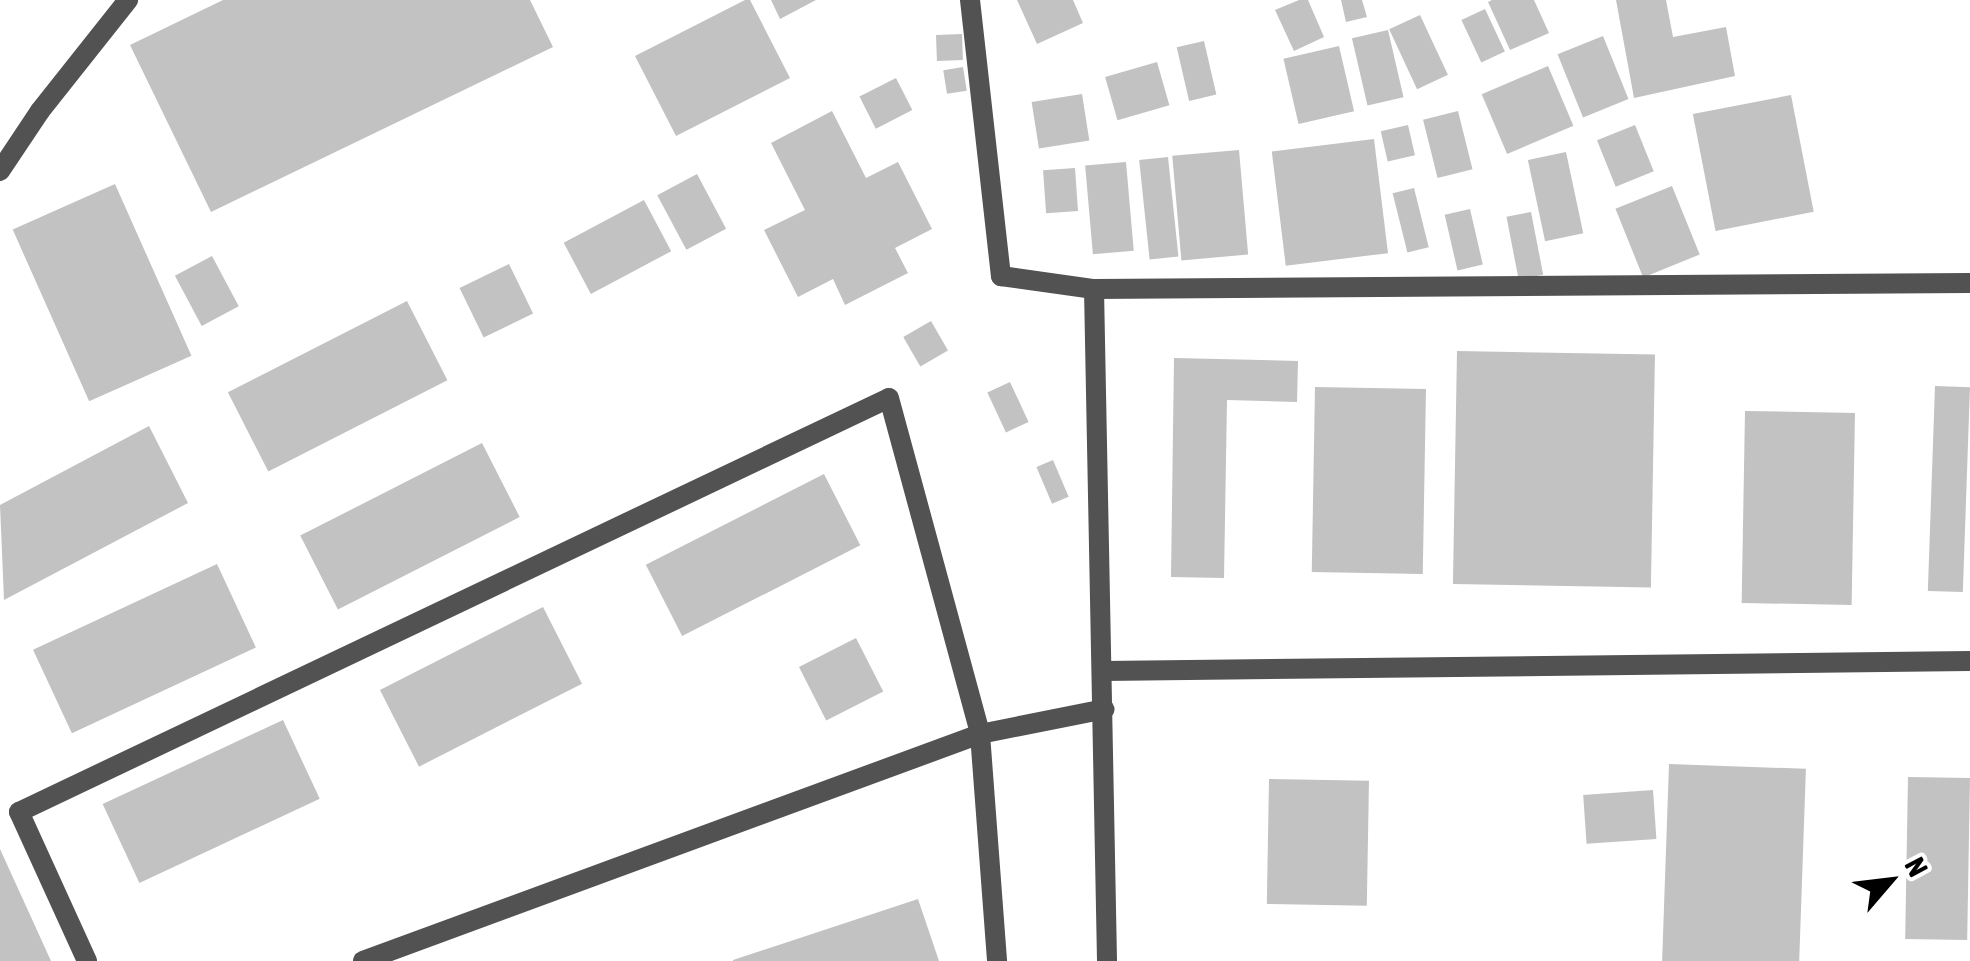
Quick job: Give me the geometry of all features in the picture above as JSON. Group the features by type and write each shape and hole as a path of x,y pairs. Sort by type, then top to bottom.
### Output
{"street":[{"path":"0,171 40,111 128,0"},
{"path":"970,0 1001,276 1094,289 1970,284"},
{"path":"1094,289 1107,961"},
{"path":"87,961 18,812 888,398 980,734 997,961"},
{"path":"1104,671 1970,661"},
{"path":"362,961 980,734 1105,709"}],"building":[{"path":"223,0 530,0 553,47 211,212 130,45"},
{"path":"750,0 790,78 676,136 635,56"},
{"path":"771,0 816,0 780,19"},
{"path":"1017,0 1073,0 1083,23 1037,44"},
{"path":"1308,0 1324,37 1294,51 1275,10"},
{"path":"1341,0 1362,0 1367,17 1346,22"},
{"path":"1534,0 1549,33 1510,50 1488,2"},
{"path":"1616,0 1666,0 1673,37 1726,27 1735,76 1634,98"},
{"path":"1485,9 1505,52 1481,63 1461,20"},
{"path":"1420,15 1448,75 1417,89 1389,29"},
{"path":"1388,30 1404,97 1367,106 1352,38"},
{"path":"962,34 963,60 937,61 936,35"},
{"path":"1603,36 1628,99 1583,117 1558,54"},
{"path":"1204,41 1216,95 1189,101 1177,47"},
{"path":"1339,46 1354,111 1299,124 1283,59"},
{"path":"1157,62 1169,105 1117,120 1105,77"},
{"path":"1548,66 1573,126 1507,154 1482,94"},
{"path":"963,67 967,91 947,94 943,70"},
{"path":"896,78 912,110 876,129 859,97"},
{"path":"1082,94 1089,140 1039,148 1032,102"},
{"path":"1791,95 1814,212 1716,231 1693,114"},
{"path":"832,111 866,178 898,162 932,229 895,248 908,273 845,305 833,279 798,297 764,230 805,210 771,143"},
{"path":"1458,111 1473,169 1438,178 1423,120"},
{"path":"1408,125 1415,155 1388,162 1381,131"},
{"path":"1635,125 1654,171 1616,187 1597,140"},
{"path":"1374,139 1388,253 1286,266 1272,152"},
{"path":"1239,150 1248,255 1181,260 1172,156"},
{"path":"1566,152 1583,233 1545,241 1528,160"},
{"path":"1168,157 1178,256 1150,259 1139,160"},
{"path":"1126,162 1134,251 1093,254 1085,166"},
{"path":"1075,168 1078,211 1046,213 1043,170"},
{"path":"697,174 726,229 686,250 657,195"},
{"path":"115,184 191,356 89,401 13,230"},
{"path":"1672,186 1700,255 1643,277 1615,209"},
{"path":"1414,188 1429,247 1407,253 1393,193"},
{"path":"644,200 671,251 591,294 564,243"},
{"path":"1470,209 1483,265 1457,270 1445,215"},
{"path":"1531,212 1543,275 1519,280 1506,217"},
{"path":"212,256 239,306 202,326 175,276"},
{"path":"509,264 533,313 484,338 460,288"},
{"path":"407,301 447,380 268,472 228,392"},
{"path":"931,321 948,350 920,366 903,337"},
{"path":"1457,351 1655,354 1651,587 1453,584"},
{"path":"1174,358 1298,361 1297,402 1227,400 1224,578 1171,577"},
{"path":"1010,382 1029,422 1006,432 987,393"},
{"path":"1935,386 1970,387 1963,592 1928,591"},
{"path":"1315,387 1426,389 1423,574 1312,572"},
{"path":"1745,411 1855,413 1852,605 1742,603"},
{"path":"149,426 188,503 4,600 0,505"},
{"path":"482,443 520,517 338,610 300,536"},
{"path":"1053,460 1069,497 1052,504 1036,467"},
{"path":"824,474 860,545 682,636 646,565"},
{"path":"217,564 256,647 72,733 33,650"},
{"path":"543,607 582,684 419,767 380,690"},
{"path":"856,638 883,691 826,721 799,667"},
{"path":"283,720 320,799 139,883 103,804"},
{"path":"1669,764 1806,769 1799,961 1662,961"},
{"path":"1908,777 1970,778 1967,940 1905,939"},
{"path":"1269,779 1369,781 1367,906 1267,904"},
{"path":"1653,790 1656,839 1587,844 1583,795"},
{"path":"0,849 51,961 0,961"},
{"path":"918,899 939,961 733,961 733,960"}]}
